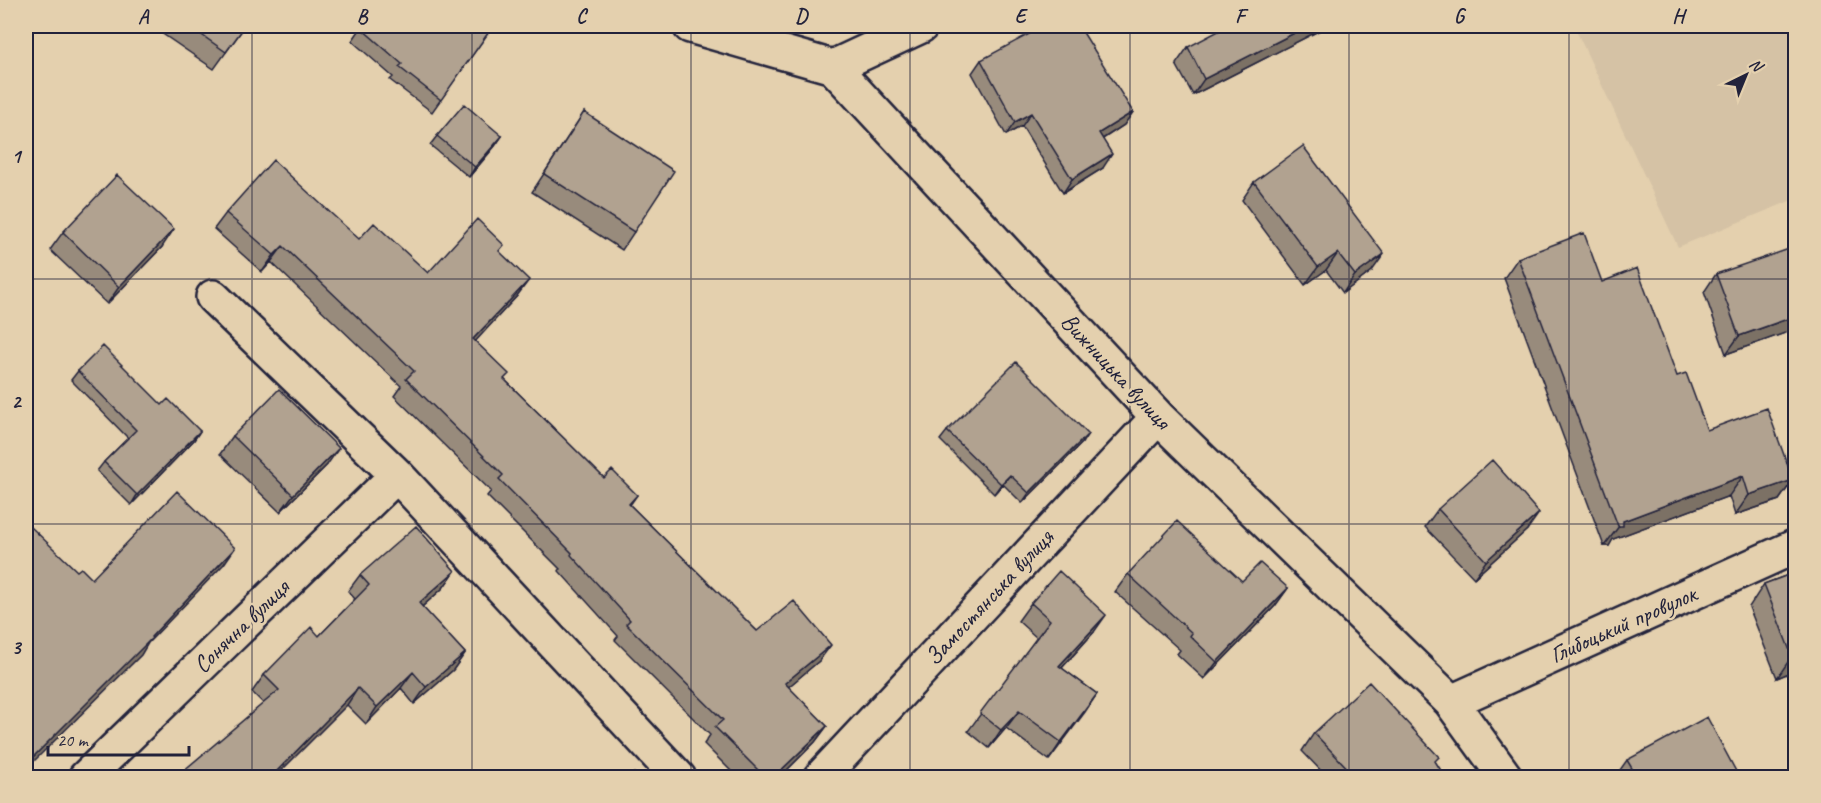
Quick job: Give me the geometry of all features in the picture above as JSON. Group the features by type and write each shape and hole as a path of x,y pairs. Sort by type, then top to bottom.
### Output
{"street":[{"path":"690,26 833,67 905,29"},
{"name":"Вижницька вулиця","path":"833,67 1158,417 1451,702 1506,777"},
{"path":"213,297 397,475 679,777"},
{"name":"Замостянська вулиця","path":"820,777 1158,417"},
{"name":"Сонячна вулиця","path":"85,777 397,475"},
{"name":"Глибоцький провулок","path":"1451,702 1796,546"}],"shaded area":[{"path":"1574,26 1795,26 1795,199 1678,247"}],"building":[{"path":"189,26 245,26 226,52"},
{"path":"364,26 493,26 441,100 399,67 402,64 361,28"},
{"path":"1044,26 1079,26 1133,112 1099,133 1112,154 1072,179 1031,113 1015,122 981,60"},
{"path":"1228,26 1308,26 1204,79 1188,47"},
{"path":"464,104 502,136 475,167 437,136"},
{"path":"584,112 674,171 634,232 544,174"},
{"path":"1303,146 1384,254 1355,275 1338,253 1318,267 1254,182"},
{"path":"273,160 359,239 374,223 428,273 477,219 504,245 499,251 529,280 473,339 509,374 504,379 604,478 612,470 637,495 629,504 757,631 794,601 831,645 785,683 827,726 774,777 765,777 715,727 723,720 626,624 630,620 571,555 572,553 499,479 503,475 406,379 414,371 283,246 274,255 226,213"},
{"path":"117,175 174,229 119,287 63,232"},
{"path":"1584,233 1602,282 1637,268 1677,376 1686,373 1707,430 1767,408 1793,480 1749,495 1743,476 1623,521 1623,526 1618,526 1518,258"},
{"path":"1792,248 1796,257 1796,316 1739,336 1716,274"},
{"path":"103,346 162,405 168,399 200,431 137,495 104,462 136,430 78,371"},
{"path":"1016,362 1088,434 1029,493 1010,475 1001,484 947,431"},
{"path":"279,389 339,448 293,495 233,436"},
{"path":"1492,460 1539,513 1486,561 1438,509"},
{"path":"177,491 235,548 152,638 28,762 26,760 26,533 31,527 77,571 81,568 92,579"},
{"path":"1177,521 1242,581 1260,563 1288,588 1217,662 1190,636 1192,633 1128,574"},
{"path":"416,526 455,571 419,603 465,653 426,687 413,672 377,707 358,688 272,777 176,777 279,690 264,675 311,627 319,636 369,585 360,575"},
{"path":"1059,571 1106,615 1059,666 1097,694 1061,742 1019,711 1001,730 980,713 1050,620 1031,603"},
{"path":"1796,572 1796,654 1792,656 1764,584"},
{"path":"1369,682 1439,757 1435,761 1445,777 1356,777 1314,733"},
{"path":"1707,717 1739,777 1637,777 1627,760"}]}
